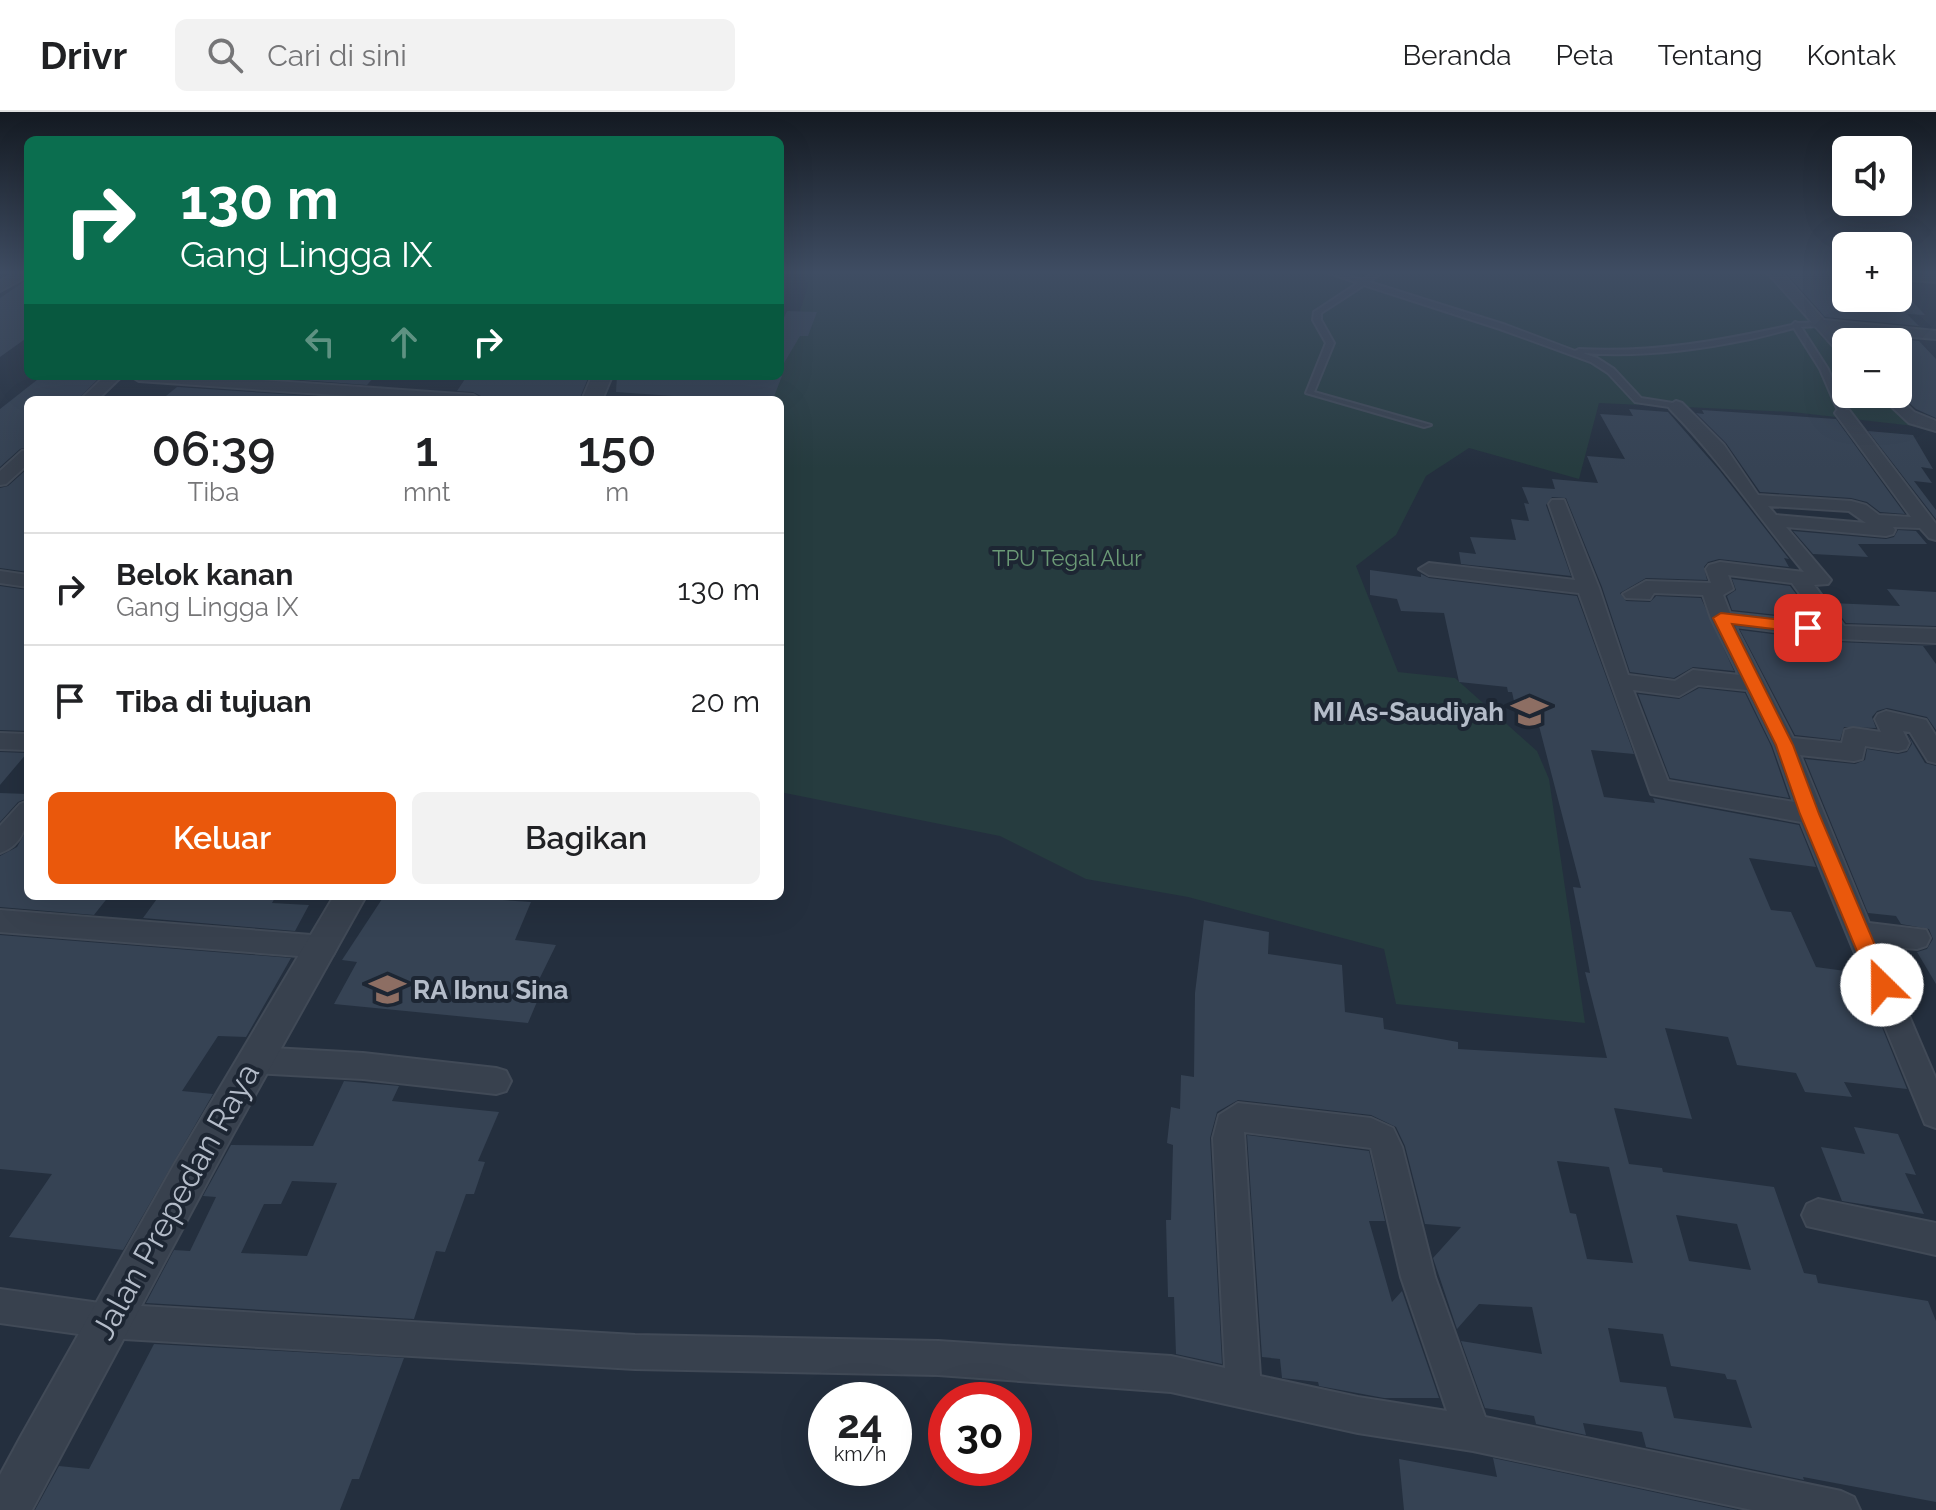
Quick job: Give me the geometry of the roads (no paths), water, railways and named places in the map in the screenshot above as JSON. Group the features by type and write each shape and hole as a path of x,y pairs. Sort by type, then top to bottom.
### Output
{"street":[{"path":"92,396 110,380"},
{"path":"195,380 417,396"},
{"path":"1633,594 1643,595 1646,587 1724,589 1716,569 1720,568 1821,580 1753,500 1718,449 1678,407"},
{"path":"1900,408 1932,426"},
{"path":"1846,417 1931,535"},
{"path":"0,480 24,459"},
{"path":"1753,500 1851,506 1874,520 1931,535"},
{"path":"1558,504 1659,788 1810,814"},
{"path":"1769,520 1931,535"},
{"path":"1429,569 1589,588"},
{"path":"0,577 24,580"},
{"path":"1799,578 1838,632"},
{"path":"1711,589 1721,618 1785,745 1810,814 1936,1114"},
{"path":"1721,618 1838,632 1936,636"},
{"path":"1619,681 1679,689 1693,677 1756,684"},
{"path":"1785,745 1854,753 1853,736 1898,743 1886,719 1918,726 1936,755"},
{"path":"0,741 24,742"},
{"path":"0,843 24,815"},
{"name":"Jalan Prepedan Raya","path":"7,1510 107,1321 254,1060 324,947 348,900"},
{"path":"11,922 324,947"},
{"path":"1860,933 1917,938"},
{"path":"254,1060 363,1066 496,1081"},
{"path":"1243,1389 1228,1138 1230,1125 1238,1117 1371,1132 1382,1138 1387,1147 1418,1277 1473,1433"},
{"path":"1818,1215 1936,1239"},
{"path":"0,1306 107,1321 635,1352 938,1358 1171,1374 1358,1415 1473,1433 1748,1500 1841,1510"}],"lane":[{"path":"1327,338 1330,343 1310,393 1427,425"},
{"path":"1528,338 1603,365 1638,400 1678,407"},
{"path":"1560,349 1620,353 1661,351 1738,338"},
{"path":"1804,338 1824,369 1846,417"}],"place":[{"name":"MI As-Saudiyah","path":"1530,712"},
{"name":"RA Ibnu Sina","path":"387,990"}],"park label":[{"name":"TPU Tegal Alur","path":"1067,558"}]}
